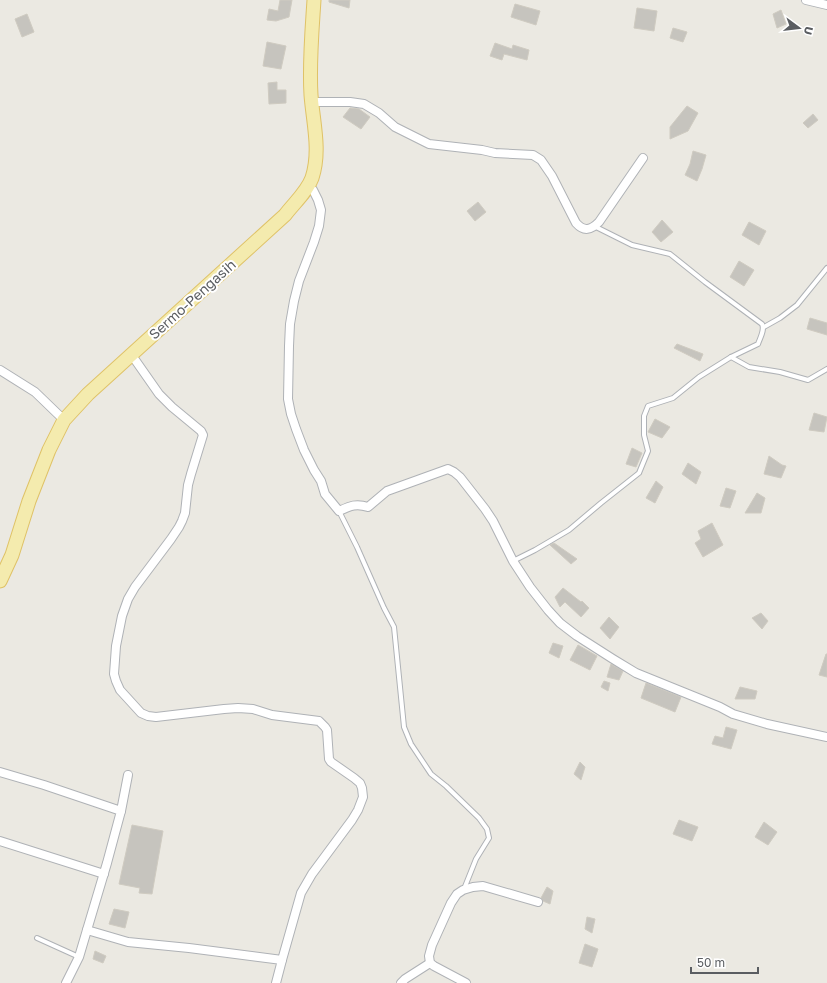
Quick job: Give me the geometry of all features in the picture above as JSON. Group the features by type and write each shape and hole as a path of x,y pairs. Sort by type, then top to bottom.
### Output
{"main road":[{"name":"Sermo-Pengasih","path":"0,582 12,555 29,501 49,450 64,420 88,394 131,354 285,215 308,186 312,176 315,160 316,142 311,94 311,47 314,0"}],"street":[{"path":"806,0 825,3"},
{"path":"312,102 350,102 364,104 395,127 429,144 482,150 495,154 533,155 541,160 552,176 580,228 589,228 599,222 643,158"},
{"path":"308,186 313,190 321,210 319,226 299,281 294,301 288,346 288,399 296,429 304,450 321,481 324,494 339,511 350,506 360,504 368,507 387,490 448,470 454,472 460,477 493,521 513,561 530,587 560,623 583,640 636,673 750,720 827,737"},
{"path":"131,354 158,394 201,431 203,435 188,485 185,513 182,521 171,539 135,587 128,599 116,646 114,674 120,690 140,713 148,716 168,716 238,708 253,709 272,715 319,721 327,730 328,755 331,762 360,783 362,788 363,797 358,810 312,874 301,892 276,983"},
{"path":"0,370 35,392 64,420"},
{"path":"0,772 121,811"},
{"path":"66,983 79,957 88,930 121,811 128,775"},
{"path":"0,841 104,874"},
{"path":"466,983 434,966 430,963 428,956 451,902 457,894 463,890 473,887 484,886 538,902"},
{"path":"88,930 128,942 282,960"},
{"path":"401,983 430,963"}],"lane":[{"path":"594,226 632,244 670,254 764,327"},
{"path":"513,561 569,530 639,473 648,451 644,436 644,416 648,406 673,398 699,378 731,357 758,344 764,327 780,318 797,305 827,268"},
{"path":"731,357 749,367 780,372 808,380 827,369"},
{"path":"339,511 394,627 404,727 411,744 431,774 446,786 479,818 487,829 489,838 476,859 463,890"},
{"path":"36,938 79,957"}],"building":[{"path":"280,0 292,0 289,17 276,21 267,20 269,9 278,11"},
{"path":"329,0 350,0 349,8 329,2"},
{"path":"515,4 540,11 536,25 511,17"},
{"path":"637,8 657,11 654,31 634,28"},
{"path":"781,10 786,24 777,28 773,14"},
{"path":"27,14 34,32 22,37 15,19"},
{"path":"673,28 687,32 683,42 670,38"},
{"path":"267,42 286,46 281,69 263,66"},
{"path":"495,43 512,49 513,45 529,50 527,60 504,54 502,60 490,56"},
{"path":"277,82 277,90 286,90 286,103 269,104 268,83"},
{"path":"687,106 698,113 688,131 670,139 670,127"},
{"path":"350,108 359,109 370,117 361,129 343,117"},
{"path":"813,114 818,120 808,128 803,123"},
{"path":"693,151 706,155 697,181 685,175 690,164"},
{"path":"478,202 486,212 475,221 467,211"},
{"path":"662,220 673,232 661,242 652,232"},
{"path":"749,222 766,231 759,245 742,235"},
{"path":"739,261 754,270 744,286 730,277"},
{"path":"810,318 827,323 827,335 807,329"},
{"path":"677,344 703,354 700,361 674,348"},
{"path":"814,413 827,417 824,432 809,430"},
{"path":"655,419 670,427 662,438 648,432"},
{"path":"632,448 642,453 636,467 626,464"},
{"path":"769,456 786,466 781,478 764,474"},
{"path":"688,463 701,472 696,484 682,474"},
{"path":"656,481 663,487 655,503 646,498"},
{"path":"726,488 736,491 730,508 720,506"},
{"path":"757,493 765,498 761,513 745,513"},
{"path":"712,523 723,545 703,557 695,543 701,539 698,531"},
{"path":"554,543 577,559 571,564 550,545"},
{"path":"563,588 581,602 582,601 589,608 581,617 565,602 560,607 555,597"},
{"path":"761,613 768,621 762,629 752,618"},
{"path":"609,617 619,627 610,639 600,628"},
{"path":"553,643 563,646 559,658 549,653"},
{"path":"578,645 597,656 590,670 570,660"},
{"path":"827,654 827,677 819,675"},
{"path":"611,664 623,671 619,680 607,677"},
{"path":"604,681 610,683 608,691 601,687"},
{"path":"646,683 681,697 675,712 641,698"},
{"path":"740,687 757,691 755,699 735,699"},
{"path":"726,727 737,730 731,749 712,744 715,736 723,738"},
{"path":"580,762 585,767 581,780 574,774"},
{"path":"679,820 698,827 692,841 673,834"},
{"path":"764,822 777,832 768,845 755,837"},
{"path":"132,825 163,831 152,894 139,893 140,888 119,884"},
{"path":"547,887 553,891 550,904 543,901 541,898"},
{"path":"114,909 129,912 125,928 109,924"},
{"path":"587,917 595,919 592,933 585,929"},
{"path":"585,944 598,949 592,967 579,963"},
{"path":"95,951 106,956 103,963 93,959"}]}
